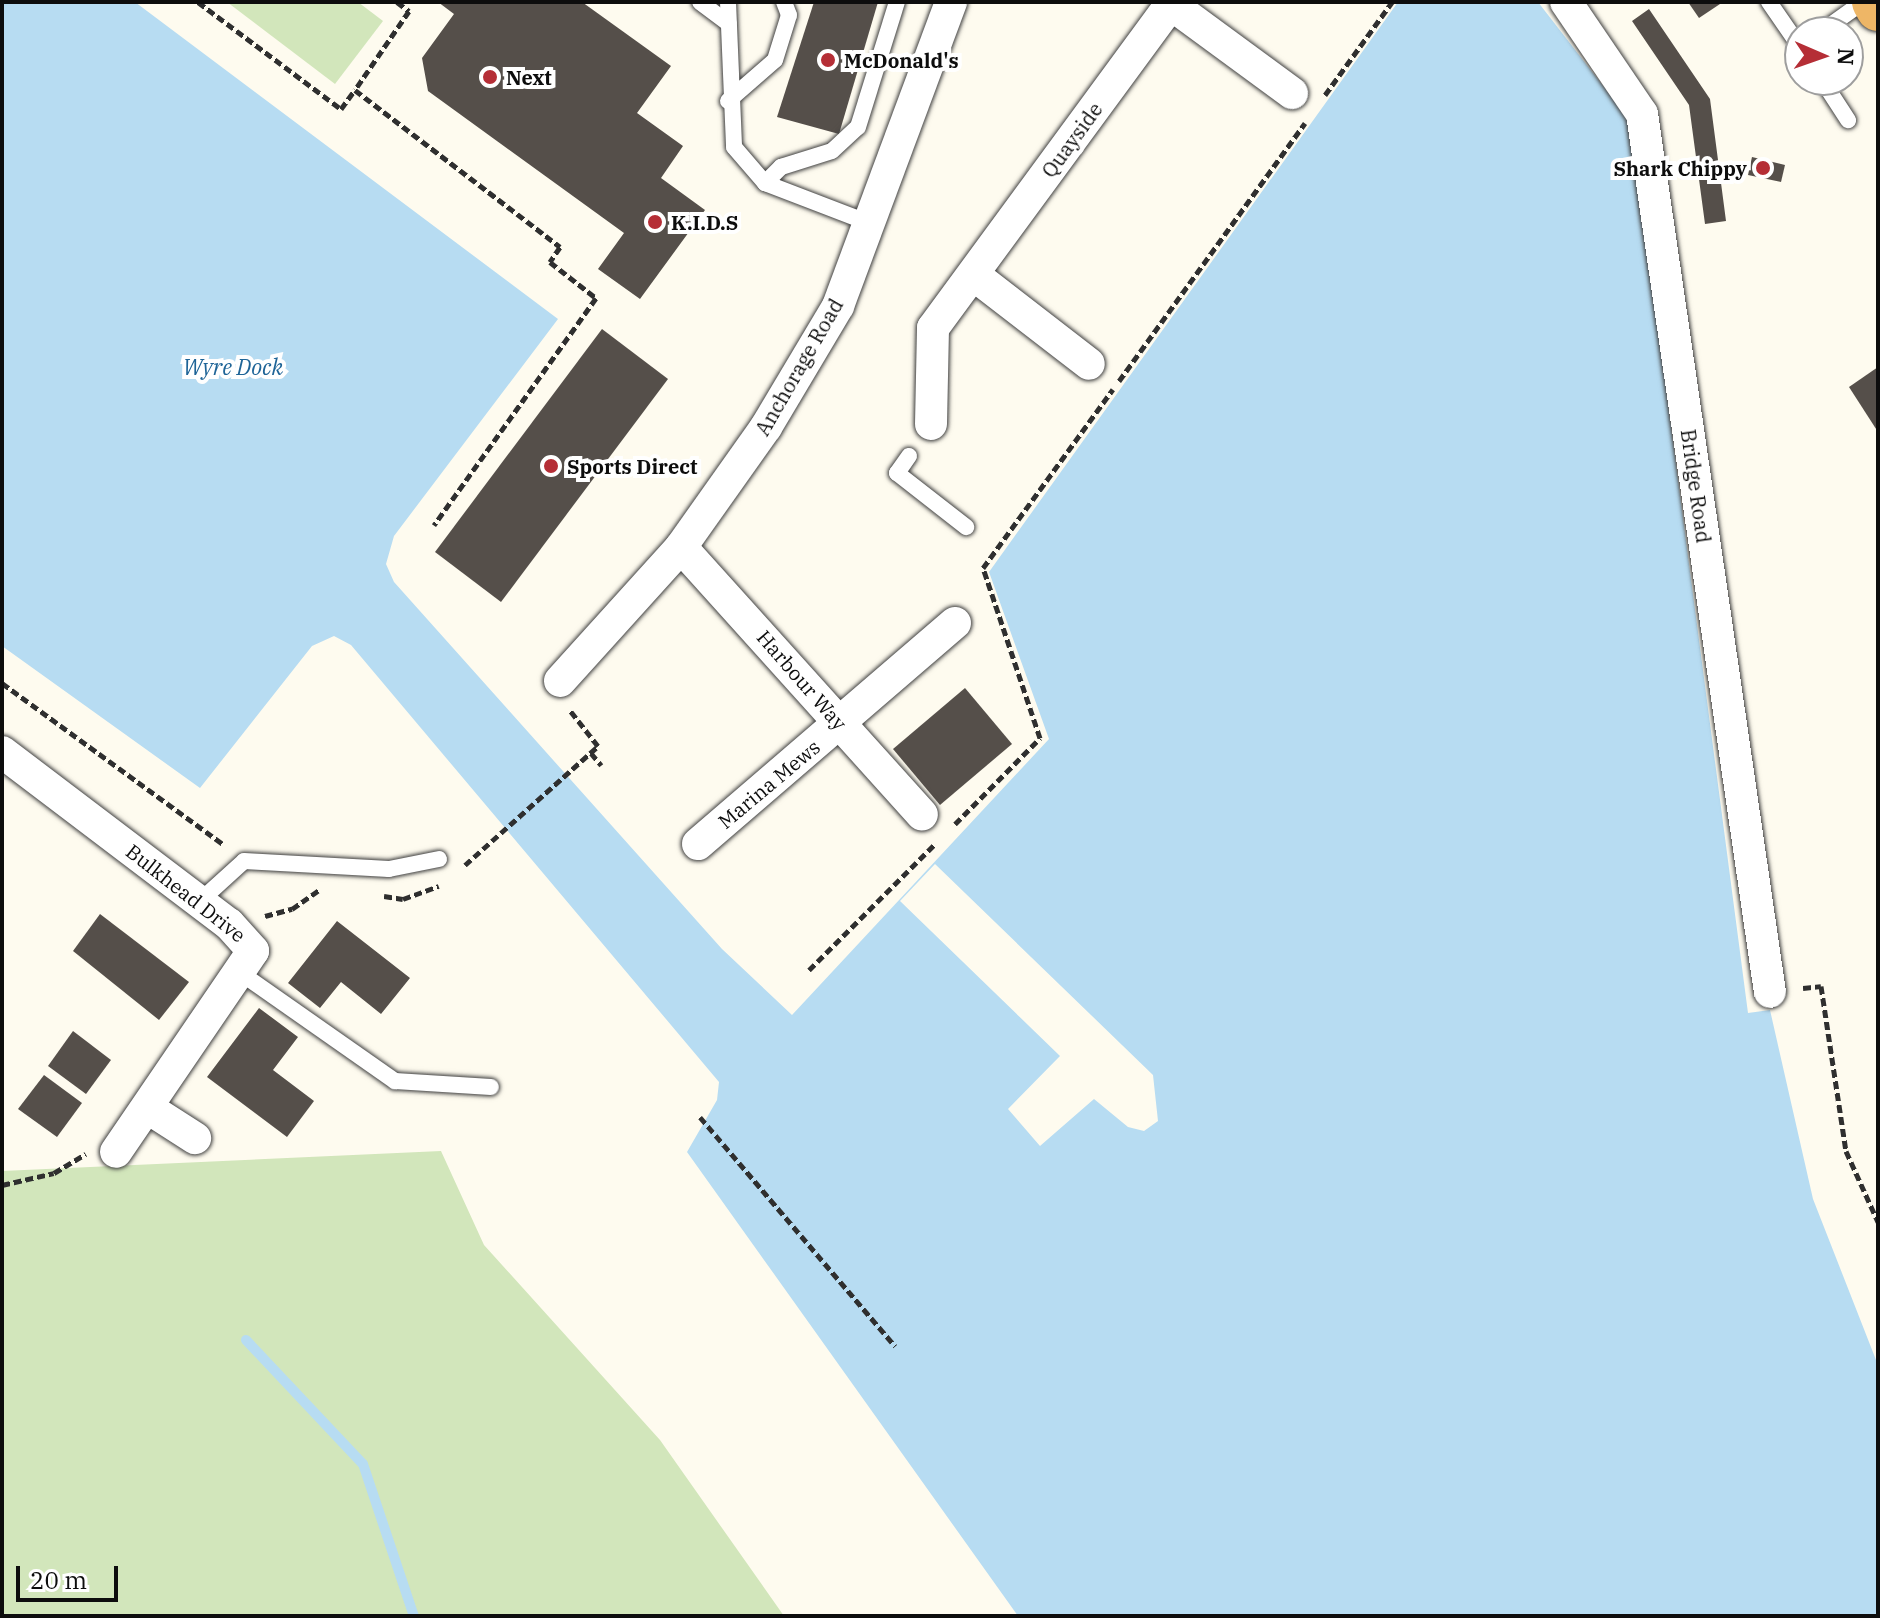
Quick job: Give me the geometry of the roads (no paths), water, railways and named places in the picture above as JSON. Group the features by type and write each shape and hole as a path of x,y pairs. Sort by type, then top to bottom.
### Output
{"highway":[{"path":"1874,2 1878,9"}],"street":[{"name":"Anchorage Road","path":"560,681 681,547 766,427 838,306 951,2"},
{"name":"Bridge Road","path":"1566,2 1642,114 1770,992"},
{"path":"1170,3 1308,103"},
{"name":"Quayside","path":"931,424 933,328 1170,3"},
{"path":"974,275 1089,364"},
{"name":"Harbour Way","path":"681,547 932,826"},
{"name":"Marina Mews","path":"698,844 955,623"},
{"name":"Bulkhead Drive","path":"2,752 200,901 229,924 253,951 242,974 116,1152"},
{"path":"148,1108 195,1138"}],"lane":[{"path":"700,2 729,24"},
{"path":"728,2 728,101 734,147 765,183 869,223"},
{"path":"765,183 781,167 832,151 858,127 897,2"},
{"path":"1769,2 1784,24"},
{"path":"1843,16 1863,2"},
{"path":"728,101 769,69 789,6"},
{"path":"1832,96 1848,120"},
{"path":"909,456 897,473 966,527"},
{"path":"200,901 244,861 389,869 439,859"},
{"path":"242,974 395,1081 491,1087"}],"water":[{"name":"Wyre Dock","path":"2,2 135,2 558,319 394,536 386,564 394,582 722,949 792,1015 1049,739 989,572 1398,2 1538,2 1631,122 1748,1013 1770,1010 1813,1199 1878,1365 1878,1616 1018,1616 687,1152 717,1100 719,1082 351,645 334,636 312,646 200,788 2,646"}],"waterway":[{"path":"246,1340 363,1464 414,1616"}],"place":[{"name":"McDonald's","path":"828,60"},
{"name":"Next","path":"490,77"},
{"name":"Shark Chippy","path":"1763,168"},
{"name":"K.I.D.S","path":"655,222"},
{"name":"Sports Direct","path":"551,466"}]}
